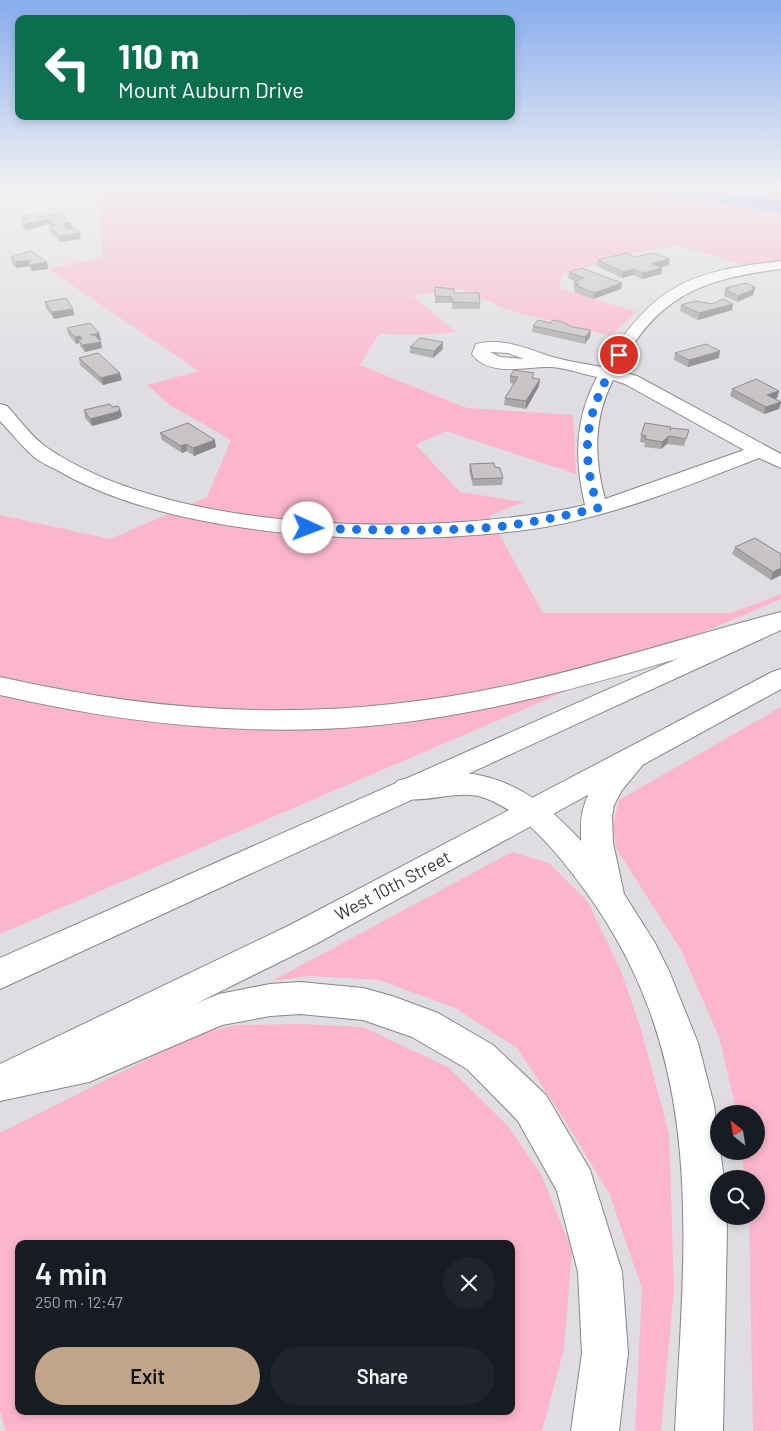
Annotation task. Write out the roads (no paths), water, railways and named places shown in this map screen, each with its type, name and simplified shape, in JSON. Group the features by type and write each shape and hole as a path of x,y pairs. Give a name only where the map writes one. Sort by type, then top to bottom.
{"main road":[{"path":"598,508 588,469 588,427 593,407 609,373 627,342 652,312 670,296 701,281 742,270 781,265"},
{"path":"742,270 766,280"},
{"path":"551,362 609,373 631,380 781,462"},
{"path":"0,410 12,426 30,444 76,473 110,488 156,504 219,517 308,528 414,530 496,526 546,520 637,497 760,451"},
{"path":"0,686 87,705 196,719 261,722 364,718 424,710 554,684 781,621"},
{"path":"0,974 781,621"},
{"name":"West 10th Street","path":"0,1083 302,935 781,678"},
{"path":"609,896 596,831 596,817 605,792 637,755"},
{"path":"407,789 443,784 478,785 509,794 534,810 556,832 609,896 635,939 666,1003 678,1037 695,1105 703,1165 705,1244 699,1431"},
{"path":"0,1083 89,1065 220,1010 245,1004 300,998 363,1004 392,1012 425,1025 480,1057 532,1108 576,1184 600,1272 604,1353 595,1431"}]}
